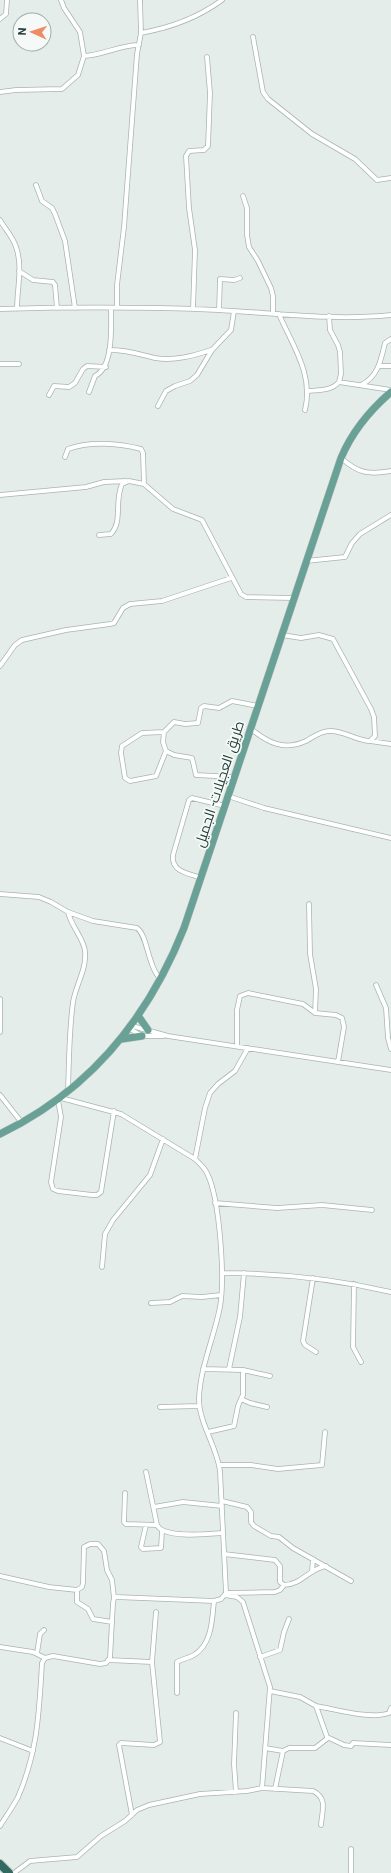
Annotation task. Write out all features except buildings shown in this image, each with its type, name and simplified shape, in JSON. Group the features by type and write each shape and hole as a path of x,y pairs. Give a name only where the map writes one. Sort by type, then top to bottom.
{"highway":[{"path":"0,1864 9,1873"}],"main road":[{"name":"طريق العجيلات- الجميل","path":"0,1134 22,1123 60,1099 97,1066 131,1028 161,980 178,945 201,878 340,458 353,434 369,412 391,391"},
{"path":"139,1016 148,1030"},
{"path":"122,1039 142,1036"}],"street":[{"path":"0,19 6,14 7,0"},
{"path":"0,92 16,90 62,89 80,72 84,56 80,32 64,8 61,0"},
{"path":"117,307 117,285 124,227 141,33 140,0"},
{"path":"141,33 170,26 199,13 222,0"},
{"path":"253,38 263,92 268,99 318,138 355,159 377,180 391,178"},
{"path":"84,56 108,53 129,45 139,45"},
{"path":"193,309 195,256 189,208 186,156 189,151 204,150 208,146 210,93 207,57"},
{"path":"36,185 42,201 54,210 65,241 75,308"},
{"path":"243,196 247,208 248,242 271,288 273,296 273,313"},
{"path":"0,220 16,246 19,271 17,309"},
{"path":"19,271 33,280 53,282 55,285 56,308"},
{"path":"219,310 220,280 234,280 240,278"},
{"path":"0,310 117,307 219,310 329,316 391,315"},
{"path":"89,392 95,376 101,373 106,367 109,350 111,308"},
{"path":"158,406 166,391 174,386 190,381 197,376 212,350 232,330 234,311"},
{"path":"279,314 300,355 308,391 305,410"},
{"path":"308,391 330,389 339,382 341,374 340,352 330,330 329,316"},
{"path":"361,385 369,380 379,366 385,343 391,339"},
{"path":"109,350 130,350 157,358 179,359 212,350"},
{"path":"0,364 19,364"},
{"path":"48,395 54,386 69,387 75,383 83,369 87,366 106,367"},
{"path":"379,366 391,366"},
{"path":"339,382 391,391"},
{"path":"65,457 68,449 88,444 108,444 140,449 143,453 144,484"},
{"path":"340,458 362,472 369,474 391,470"},
{"path":"0,495 86,487 111,481 126,481 144,484 174,509 202,520 231,578 241,594 246,597 294,598"},
{"path":"99,536 111,534 117,526 119,492 126,481"},
{"path":"306,561 345,557 352,543 360,534 391,515"},
{"path":"0,666 10,650 22,640 66,630 114,623 124,608 130,604 162,601 231,578"},
{"path":"281,635 301,638 319,635 329,636 336,642 374,717 376,732 370,741"},
{"path":"164,732 142,733 122,746 125,778 130,781 156,776 166,751 163,742 164,732 174,722 184,724 198,723 202,708 204,706 218,708 232,701 258,706"},
{"path":"250,728 263,739 277,745 296,744 327,731 370,741 391,744"},
{"path":"166,751 174,755 192,758 196,775 234,777"},
{"path":"228,796 264,808 391,838"},
{"path":"201,878 176,868 173,863 173,854 189,800 192,798 197,798 225,806"},
{"path":"0,894 39,897 68,912 93,921 137,928 142,934 151,966 161,980"},
{"path":"309,904 310,954 316,989 315,1014"},
{"path":"68,912 72,926 85,948 83,972 73,1004 68,1092"},
{"path":"376,985 386,1008 388,1038 391,1049"},
{"path":"237,1046 238,1004 242,994 248,993 299,1003 315,1014 336,1015 343,1020 338,1062"},
{"path":"0,999 0,1032"},
{"path":"131,1028 148,1030 168,1036"},
{"path":"131,1028 142,1036 168,1036 391,1070"},
{"path":"195,1159 205,1108 210,1093 218,1084 235,1071 248,1048"},
{"path":"0,1095 22,1123"},
{"path":"114,1111 100,1192 95,1196 58,1191 52,1187 51,1182 61,1117 60,1099 114,1111 195,1159 206,1172 215,1204 222,1273 218,1315 203,1370 199,1406 219,1465 224,1534 226,1594"},
{"path":"102,1267 105,1234 113,1220 150,1175 163,1139"},
{"path":"215,1204 277,1208 322,1206 372,1210"},
{"path":"222,1273 314,1278 354,1284 391,1292"},
{"path":"229,1369 240,1317 244,1273"},
{"path":"314,1278 303,1341 305,1345 316,1352"},
{"path":"354,1284 353,1347 361,1362"},
{"path":"152,1303 170,1302 182,1296 202,1297 221,1294"},
{"path":"203,1370 243,1370 270,1376"},
{"path":"208,1432 234,1426 238,1406 243,1396 243,1370"},
{"path":"241,1399 250,1404 267,1407"},
{"path":"160,1407 199,1406"},
{"path":"219,1465 245,1465 278,1469 322,1465 325,1432"},
{"path":"146,1472 157,1525 162,1531 185,1534 224,1534"},
{"path":"125,1493 124,1522 126,1524 157,1525"},
{"path":"154,1508 183,1502 222,1503 247,1507 251,1512 251,1522 254,1526 271,1536 279,1537 286,1544 351,1581"},
{"path":"146,1525 141,1547 143,1549 161,1548 162,1531"},
{"path":"0,1576 49,1587 77,1590 82,1587 83,1584 84,1547 90,1544 98,1544 103,1547 107,1570 112,1580 114,1598 108,1660"},
{"path":"224,1554 275,1560 280,1566 280,1582 284,1585"},
{"path":"312,1572 313,1559"},
{"path":"114,1598 214,1601 221,1599 226,1594 275,1592 280,1590 284,1585 293,1584 319,1568 327,1567"},
{"path":"77,1590 77,1602 88,1609 93,1619 112,1622"},
{"path":"226,1594 237,1597 243,1602 270,1690 262,1788"},
{"path":"177,1693 177,1662 193,1656 203,1646 210,1632 214,1601"},
{"path":"132,1815 119,1744 154,1745 160,1742 152,1662 156,1612"},
{"path":"260,1657 280,1650 289,1619"},
{"path":"36,1653 40,1634 44,1630"},
{"path":"0,1647 36,1653 45,1658 53,1656 100,1664 108,1660 152,1662"},
{"path":"0,1826 18,1798 33,1751 39,1723 42,1663 45,1658"},
{"path":"270,1690 300,1697 316,1706 374,1715 389,1714 391,1708"},
{"path":"316,1706 328,1738 344,1745 351,1746 353,1743 391,1745"},
{"path":"236,1713 234,1764 236,1792"},
{"path":"0,1738 33,1751"},
{"path":"265,1748 283,1751 289,1748 317,1748 328,1738"},
{"path":"275,1789 283,1751"},
{"path":"14,1873 30,1861 77,1857 101,1836 149,1805 171,1799 200,1794 236,1792 262,1788 310,1791 320,1796 323,1800 321,1825"},
{"path":"351,1849 351,1873"}]}
